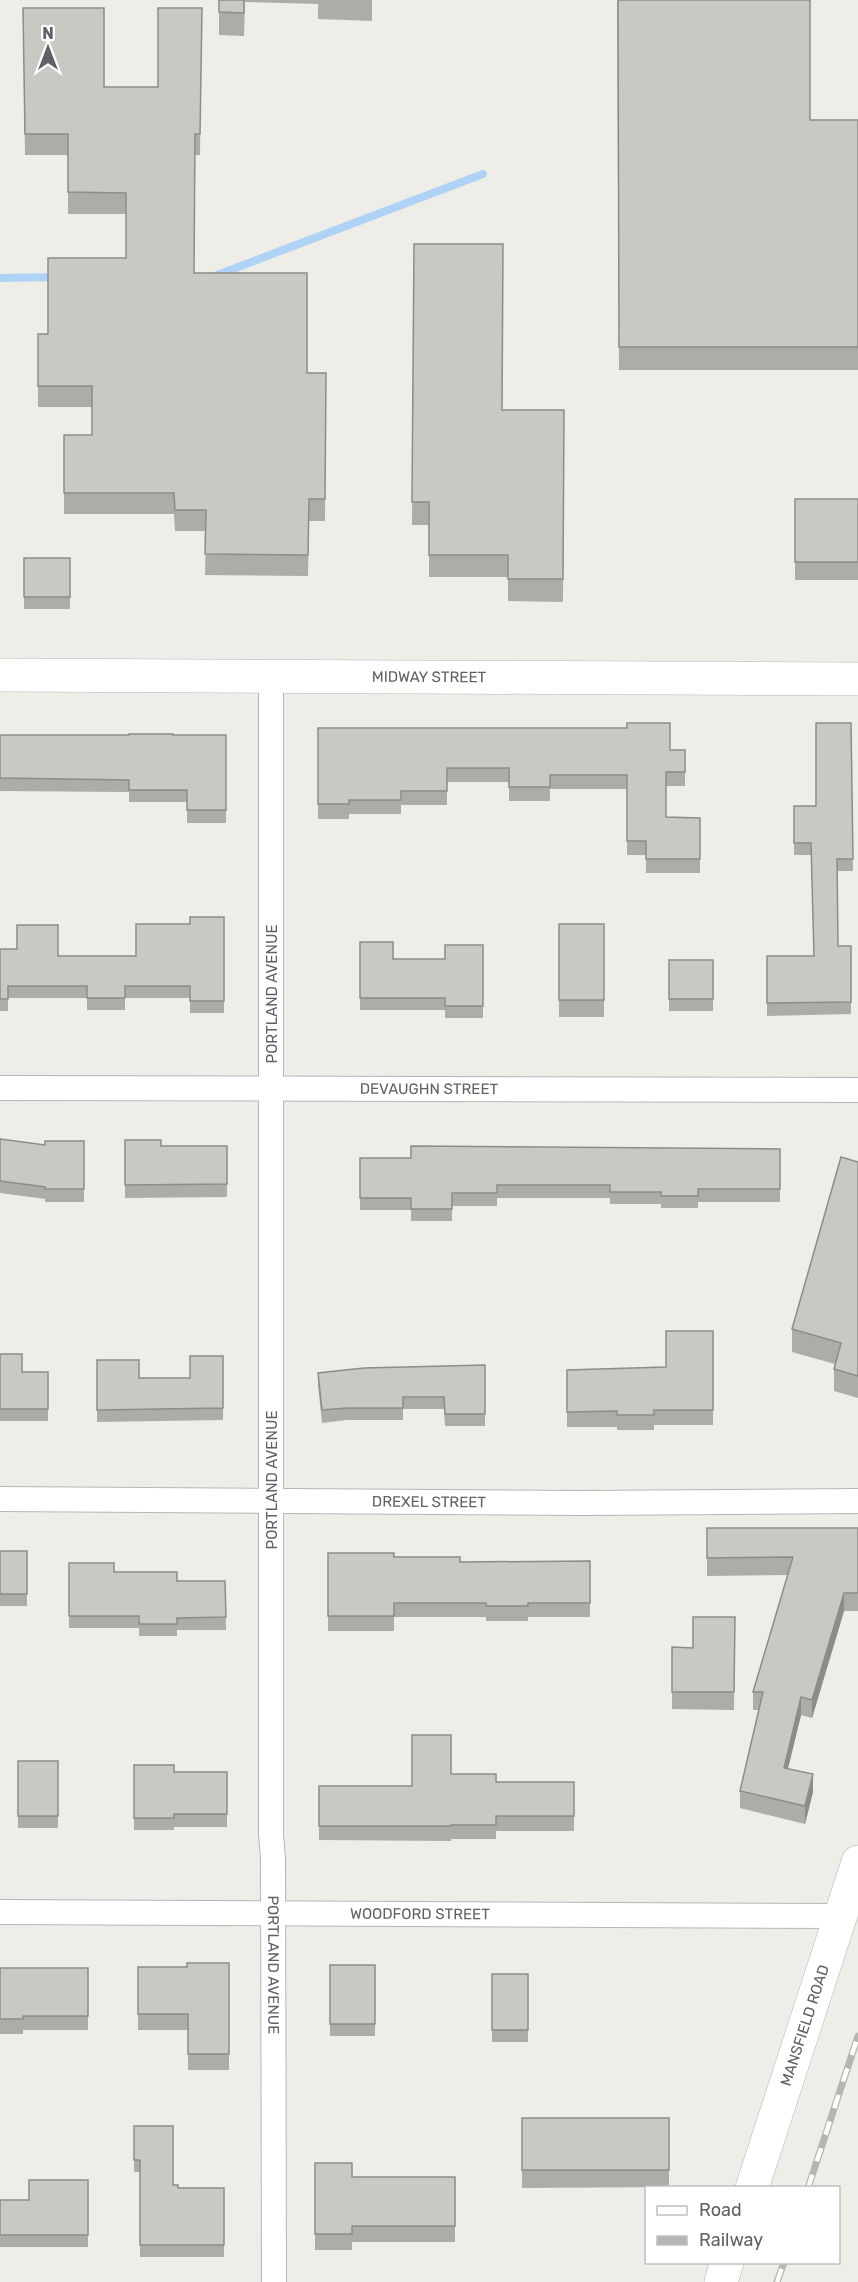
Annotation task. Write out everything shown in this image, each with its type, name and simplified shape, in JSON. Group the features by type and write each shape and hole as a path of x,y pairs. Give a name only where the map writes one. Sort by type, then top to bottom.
{"street":[{"name":"MIDWAY STREET","path":"0,675 858,679"},
{"name":"PORTLAND AVENUE","path":"271,677 273,1501 271,1834 274,2282"},
{"name":"DEVAUGHN STREET","path":"0,1088 858,1090"},
{"name":"DREXEL STREET","path":"0,1499 581,1503 858,1501"},
{"name":"MANSFIELD ROAD","path":"752,2186 858,1862"},
{"name":"WOODFORD STREET","path":"0,1912 840,1916"},
{"path":"721,2282 726,2264"}],"building":[{"path":"219,0 244,0 244,13 219,12"},
{"path":"618,0 810,0 810,120 858,120 858,347 619,347"},
{"path":"23,8 104,8 104,87 158,87 158,8 202,8 200,134 195,134 194,273 307,273 307,373 326,373 325,499 309,499 308,555 205,554 206,510 175,510 174,493 64,493 64,435 92,435 92,386 38,386 38,334 48,334 48,258 126,258 126,193 68,192 68,134 25,134"},
{"path":"414,244 503,244 502,410 564,410 563,579 508,579 508,555 429,555 429,502 412,502"},
{"path":"795,499 858,499 858,562 795,562"},
{"path":"24,558 70,558 70,597 24,597"},
{"path":"627,723 670,723 670,750 685,750 685,772 666,772 666,817 700,818 700,859 646,859 646,841 627,841 627,775 550,775 550,787 509,787 509,768 447,768 447,791 401,791 401,800 349,800 349,804 318,804 318,728 627,728"},
{"path":"816,723 851,723 853,859 837,859 838,946 851,946 851,1002 767,1003 767,956 814,956 811,843 794,843 794,806 816,806"},
{"path":"0,735 226,735 226,810 187,810 187,790 129,790 129,780 0,778"},
{"path":"190,917 224,917 224,1001 190,1001 190,986 125,986 125,998 87,998 87,986 8,986 8,999 0,999 0,949 17,949 17,925 58,925 58,956 136,956 136,924 190,924"},
{"path":"559,924 604,924 604,1000 559,1000"},
{"path":"360,942 393,942 393,959 445,959 445,945 483,945 483,1006 445,1006 445,998 360,998"},
{"path":"669,960 713,960 713,999 669,999"},
{"path":"0,1139 45,1145 45,1141 84,1141 84,1189 45,1189 45,1187 0,1181"},
{"path":"125,1140 161,1140 161,1146 227,1146 227,1184 125,1185"},
{"path":"411,1146 780,1149 780,1189 698,1189 698,1196 661,1196 661,1192 610,1192 610,1185 497,1185 497,1193 452,1193 452,1209 411,1209 411,1198 360,1198 360,1158 411,1158"},
{"path":"841,1157 858,1162 858,1376 834,1369 841,1343 792,1329"},
{"path":"666,1331 713,1331 713,1410 654,1410 654,1415 617,1415 617,1411 567,1412 567,1370 666,1367"},
{"path":"0,1354 22,1354 22,1372 48,1372 48,1409 0,1409"},
{"path":"190,1356 223,1356 223,1408 97,1410 97,1360 139,1360 139,1378 190,1378"},
{"path":"485,1365 485,1414 445,1414 444,1397 403,1397 403,1408 322,1410 318,1373 364,1368"},
{"path":"707,1528 858,1528 858,1593 844,1593 812,1700 801,1697 784,1768 813,1774 805,1806 740,1791 763,1692 753,1692 793,1557 707,1558"},
{"path":"0,1551 27,1551 27,1594 0,1594"},
{"path":"328,1553 394,1553 394,1557 460,1557 460,1562 590,1561 590,1603 486,1606 486,1603 394,1603 394,1616 328,1616"},
{"path":"69,1563 114,1563 114,1572 177,1572 177,1581 225,1581 226,1617 177,1618 177,1624 139,1624 139,1616 69,1616"},
{"path":"693,1617 735,1617 734,1692 672,1692 672,1647 693,1648"},
{"path":"412,1735 451,1735 451,1774 496,1774 496,1782 574,1782 574,1816 496,1816 496,1825 319,1826 319,1786 412,1786"},
{"path":"18,1761 58,1761 58,1816 18,1816"},
{"path":"134,1765 174,1765 174,1772 227,1772 227,1814 174,1814 174,1818 134,1818"},
{"path":"187,1963 229,1963 229,2054 188,2054 188,2014 138,2014 138,1967 187,1967"},
{"path":"330,1965 375,1965 375,2024 330,2024"},
{"path":"0,1968 88,1968 88,2016 23,2016 23,2019 0,2019"},
{"path":"492,1974 528,1974 528,2030 492,2030"},
{"path":"522,2118 669,2118 669,2170 522,2170"},
{"path":"134,2126 173,2126 173,2185 178,2185 178,2188 224,2188 224,2245 140,2245 140,2160 134,2160"},
{"path":"315,2163 352,2163 352,2177 455,2177 455,2226 352,2226 352,2234 315,2234"},
{"path":"29,2180 88,2180 88,2235 0,2235 0,2200 29,2200"}],"waterway":[{"path":"217,275 483,174"},
{"path":"0,278 57,277"}],"railway":[{"path":"809,2186 858,2036"},
{"path":"777,2282 783,2264"}]}
